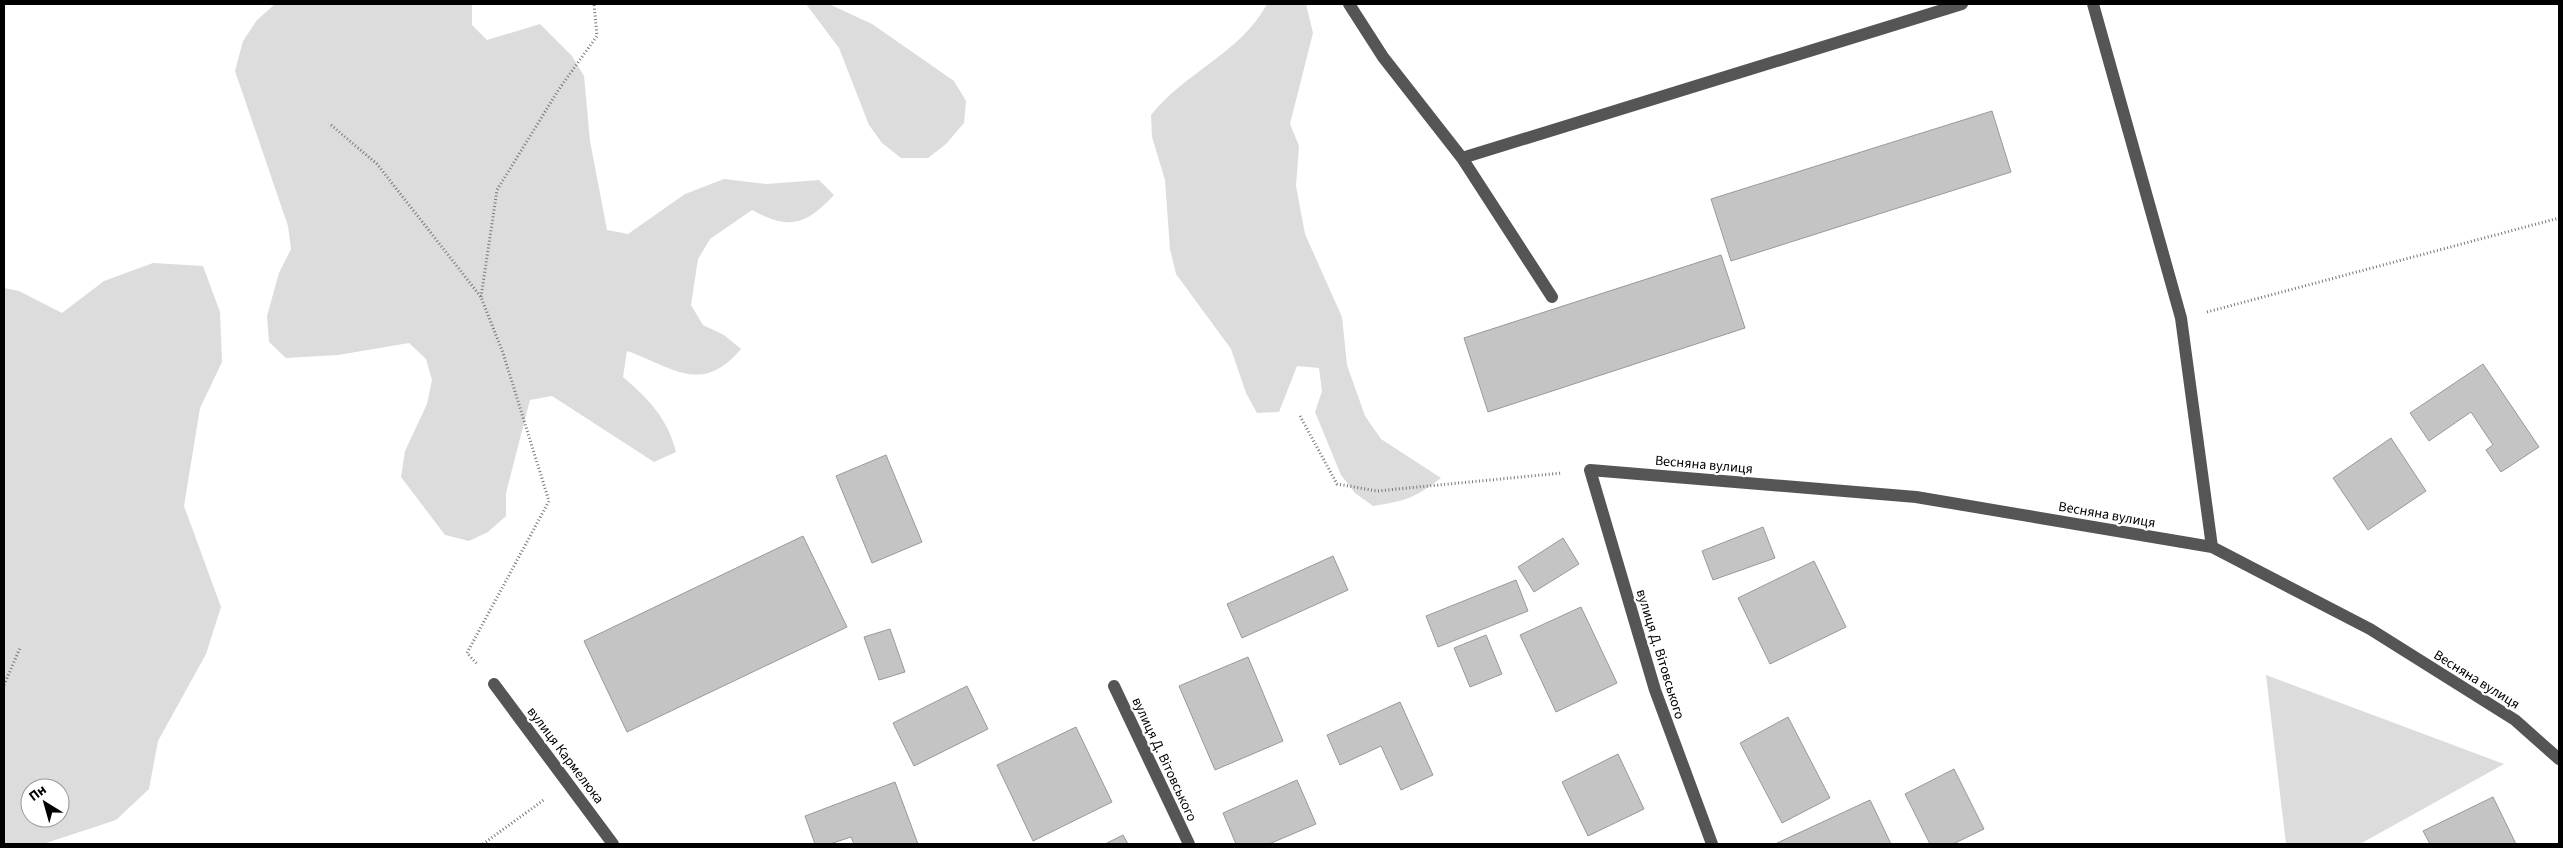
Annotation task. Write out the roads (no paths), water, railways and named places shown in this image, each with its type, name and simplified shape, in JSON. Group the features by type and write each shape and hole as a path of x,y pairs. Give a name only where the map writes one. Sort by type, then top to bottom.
{"street":[{"path":"1349,4 1383,57 1462,158 1552,297"},
{"path":"1462,158 1962,4"},
{"path":"2093,4 2181,318 2212,547"},
{"name":"Весняна вулиця","path":"1590,470 1916,497 2212,547 2370,629 2515,720 2559,759"},
{"name":"вулиця Д. Вітовського","path":"1590,470 1655,690 1712,844"},
{"name":"вулиця Кармелюка","path":"494,684 613,844"},
{"name":"вулиця Д. Вітовського","path":"1114,686 1190,844"}]}
